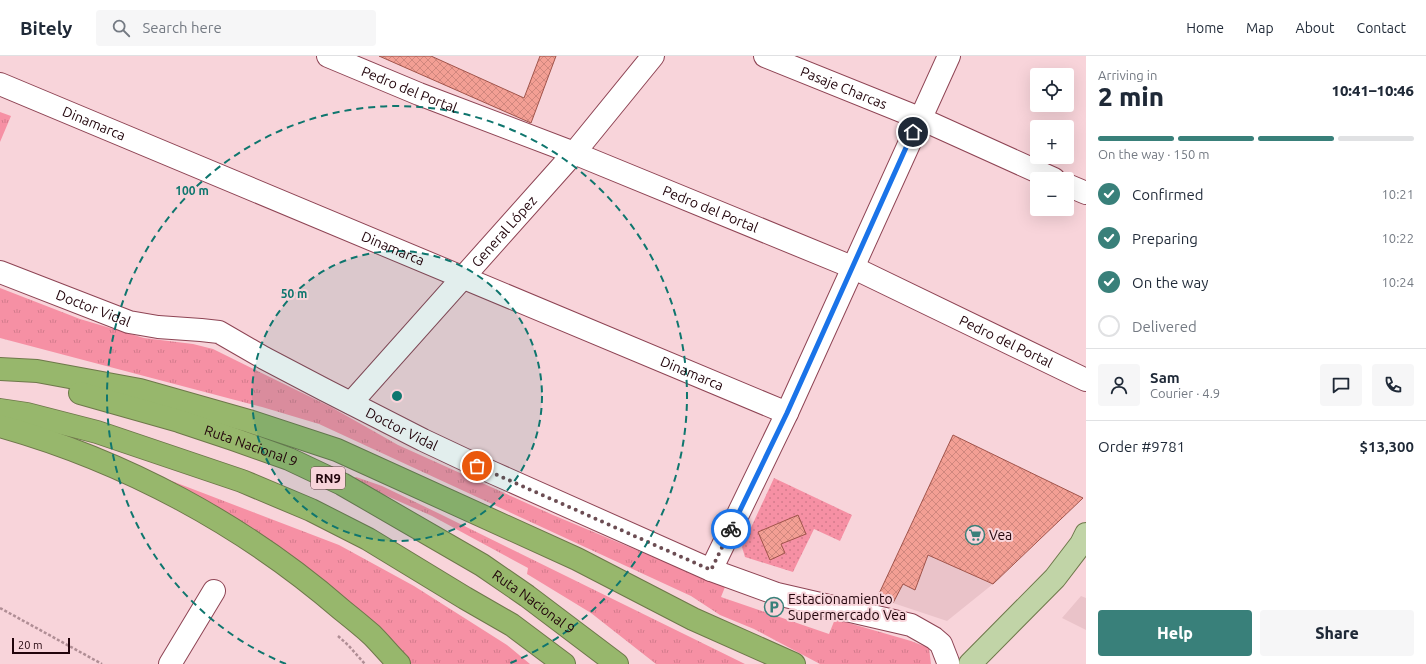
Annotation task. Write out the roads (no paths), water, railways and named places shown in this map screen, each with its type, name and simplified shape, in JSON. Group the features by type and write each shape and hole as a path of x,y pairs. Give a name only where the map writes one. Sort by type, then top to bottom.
{"highway":[{"path":"0,369 37,371 140,390 249,421 337,450 577,560 693,619 794,664"},
{"name":"Ruta Nacional 9","path":"0,376 93,396 179,421 289,459 342,484 482,565 527,596 617,664"},
{"name":"RN9","path":"0,410 26,414 112,437 242,480 311,510 368,539 512,625 564,664"},
{"path":"0,426 25,433 81,453 141,479 198,509 242,535 294,570 372,635 399,664"}],"main road":[{"path":"970,664 1055,578 1081,544 1086,534"},
{"path":"990,664 1065,586 1086,560"}],"street":[{"name":"Pedro del Portal","path":"328,56 419,94 574,153 852,267 1086,380"},
{"name":"General López","path":"351,403 574,153 653,56"},
{"name":"Pasaje Charcas","path":"765,56 919,118 1039,172"},
{"path":"711,570 787,413 948,56"},
{"name":"Dinamarca","path":"0,84 787,413"},
{"path":"1074,188 1086,194"},
{"name":"Doctor Vidal","path":"0,272 129,322 158,327 218,332 270,362 424,440 491,472 711,570 777,594 911,625 941,644 948,664"},
{"path":"170,664 214,591"}],"place":[{"name":"Vea","path":"975,535"},
{"name":"Estacionamiento Supermercado Vea","path":"774,607"}]}
